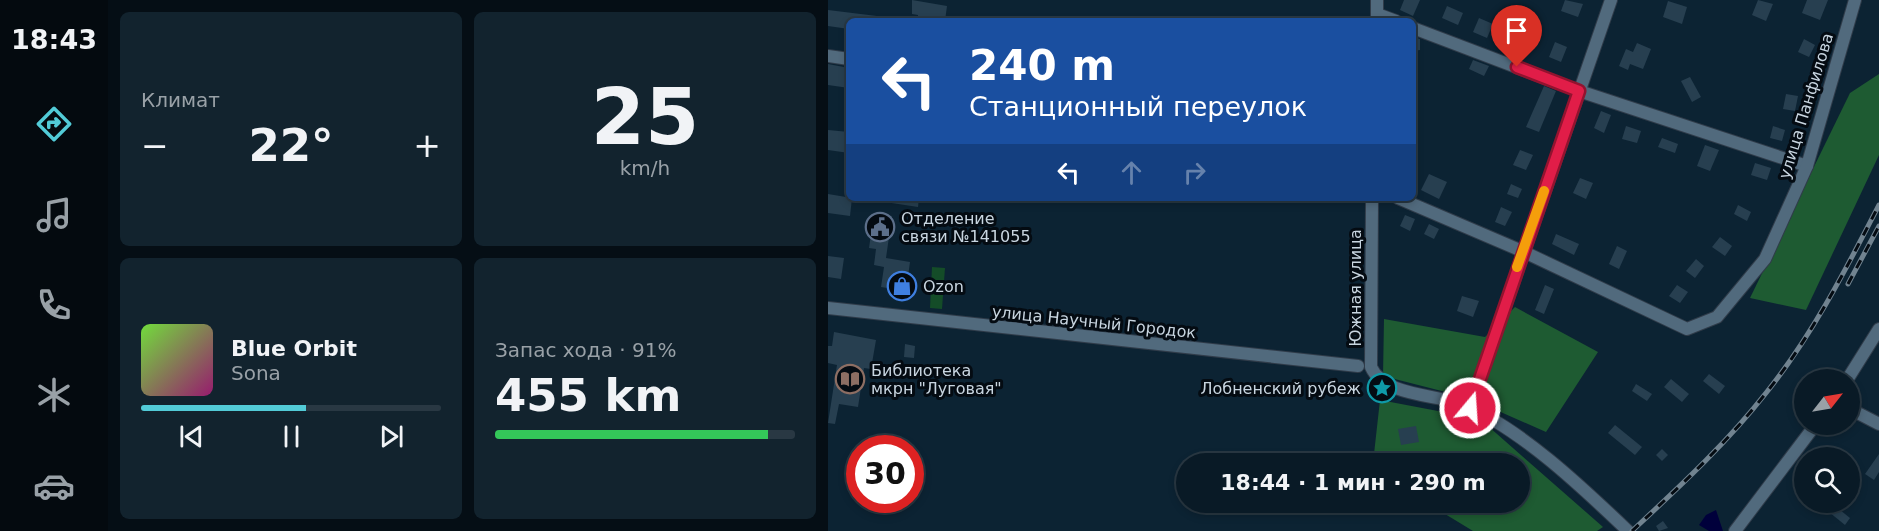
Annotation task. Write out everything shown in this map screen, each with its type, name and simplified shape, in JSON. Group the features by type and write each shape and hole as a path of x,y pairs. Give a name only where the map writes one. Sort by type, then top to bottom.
{"street":[{"path":"1377,0 1377,17"},
{"path":"1611,0 1522,251 1470,408 1506,425 1628,531"},
{"name":"улица Панфилова","path":"1405,201 1522,251 1688,329 1717,317 1765,259 1807,166 1855,0"},
{"path":"1416,29 1579,91 1807,166"},
{"path":"828,56 846,59"},
{"name":"Южная улица","path":"1372,201 1371,367 1376,376 1390,386 1470,408"},
{"name":"улица Научный Городок","path":"828,309 1358,366"},
{"path":"1854,369 1879,329"},
{"path":"1860,414 1879,424"},
{"path":"1735,531 1808,435"}],"green space":[{"path":"1879,74 1879,155 1806,310 1750,298 1850,93"},
{"path":"932,267 945,268 942,309 930,308"},
{"path":"1515,307 1598,352 1546,432 1469,398 1383,376 1384,319 1485,337"},
{"path":"1380,400 1480,419 1519,453 1374,453"},
{"path":"1530,463 1603,527 1597,531 1473,531 1443,513 1530,513"}],"shaded area":[{"path":"1716,510 1723,531 1709,531 1699,525 1706,515"}],"building":[{"path":"912,0 947,6 945,18 918,18 918,15 912,14"},
{"path":"1404,0 1420,0 1413,16 1400,10"},
{"path":"1565,0 1583,4 1578,17 1561,11"},
{"path":"1758,0 1773,4 1766,21 1752,15"},
{"path":"1807,0 1828,0 1820,20 1802,13"},
{"path":"1668,1 1687,7 1682,24 1663,17"},
{"path":"1447,6 1463,13 1458,25 1442,18"},
{"path":"828,10 877,16 877,18 846,18 846,29 828,26"},
{"path":"1479,18 1493,24 1487,38 1473,32"},
{"path":"1416,38 1420,39 1420,50 1416,51"},
{"path":"1804,39 1815,45 1809,57 1798,52"},
{"path":"1555,42 1567,47 1561,62 1549,57"},
{"path":"1509,43 1523,48 1519,58 1505,52"},
{"path":"1637,43 1651,49 1643,69 1630,64 1628,70 1619,66 1626,49 1633,52"},
{"path":"1473,60 1489,66 1484,76 1469,69"},
{"path":"828,64 846,67 846,88 828,85"},
{"path":"1690,77 1701,97 1692,102 1681,81"},
{"path":"1544,86 1556,91 1539,132 1526,127"},
{"path":"1786,94 1798,96 1795,111 1783,109"},
{"path":"1601,111 1611,115 1604,133 1594,128"},
{"path":"1626,126 1641,131 1637,143 1622,139"},
{"path":"1773,126 1785,130 1782,141 1770,138"},
{"path":"828,130 846,132 846,153 828,150"},
{"path":"1662,138 1678,144 1675,153 1658,147"},
{"path":"1705,145 1719,150 1710,171 1697,166"},
{"path":"1520,150 1533,155 1526,170 1513,165"},
{"path":"1755,163 1771,168 1767,180 1751,175"},
{"path":"1429,174 1447,182 1439,199 1421,190"},
{"path":"1580,178 1593,183 1586,199 1573,193"},
{"path":"1511,184 1522,189 1518,198 1507,194"},
{"path":"828,194 846,197 846,201 852,201 850,216 828,213"},
{"path":"885,201 919,201 918,207"},
{"path":"1738,205 1751,212 1747,221 1734,214"},
{"path":"1501,207 1512,212 1505,226 1495,222"},
{"path":"874,213 892,216 886,258 910,262 906,291 881,287 884,267 874,265 876,249 869,248"},
{"path":"1405,215 1415,219 1410,231 1400,226"},
{"path":"1429,224 1439,229 1434,239 1424,234"},
{"path":"1556,234 1579,244 1574,255 1552,244"},
{"path":"1720,237 1732,246 1725,256 1712,247"},
{"path":"1617,246 1627,251 1619,269 1609,264"},
{"path":"828,256 844,258 841,279 828,277"},
{"path":"1696,259 1704,266 1695,278 1686,271"},
{"path":"1545,285 1554,289 1544,314 1535,310"},
{"path":"1677,285 1688,292 1680,303 1669,296"},
{"path":"1462,296 1479,301 1473,317 1457,311"},
{"path":"834,332 876,340 871,369 864,368 858,407 839,404 835,424 828,423 837,365 828,363 828,346 832,346"},
{"path":"905,344 915,346 914,358 904,357"},
{"path":"1709,374 1725,386 1719,394 1703,381"},
{"path":"1671,379 1689,394 1682,402 1664,387"},
{"path":"1636,384 1652,394 1647,401 1632,391"},
{"path":"1615,425 1642,447 1635,455 1608,433"},
{"path":"1416,426 1419,442 1401,445 1398,429"},
{"path":"1662,449 1668,455 1662,461 1656,455"},
{"path":"1879,454 1879,472 1874,480 1865,474"},
{"path":"1830,513 1844,513 1850,518 1845,525"},
{"path":"1663,521 1668,528 1659,531 1656,526"}],"railway":[{"path":"1632,531 1718,447 1751,412 1783,371 1827,302 1879,205"},
{"path":"1848,284 1879,226"}],"slow traffic":[{"path":"1517,267 1544,191"}],"place":[{"name":"Отделение связи №141055","path":"880,227"},
{"name":"Ozon","path":"902,286"},
{"name":"Библиотека мкрн \"Луговая\"","path":"850,379"},
{"name":"Лобненский рубеж","path":"1382,388"}],"route":[{"path":"1470,408 1522,251 1579,91 1517,67"}]}
